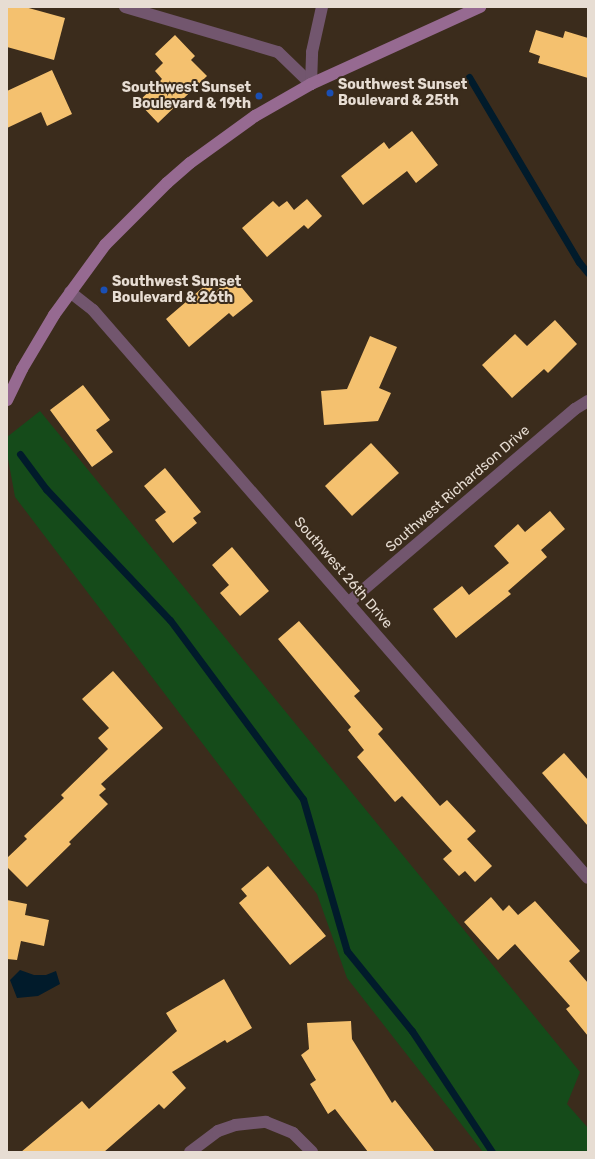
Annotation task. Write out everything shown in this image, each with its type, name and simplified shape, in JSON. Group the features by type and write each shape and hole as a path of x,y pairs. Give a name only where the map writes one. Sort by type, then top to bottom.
{"street":[{"path":"125,7 278,52 311,84"},
{"path":"311,84 312,52 322,7"},
{"path":"7,400 26,363 54,315 105,245 190,163 255,116 311,84 480,7"},
{"name":"Southwest 26th Drive","path":"70,292 93,310 588,878"},
{"name":"Southwest Richardson Drive","path":"349,602 575,409 588,401"},
{"path":"190,1152 218,1131 235,1125 266,1122 293,1133 312,1152"}],"green space":[{"path":"40,411 580,1072 567,1104 588,1128 588,1152 483,1152 347,978 317,894 15,497 7,453 7,437"}],"water":[{"path":"20,970 34,975 46,975 56,971 60,984 38,996 17,998 10,980"}],"building":[{"path":"7,7 25,7 65,18 54,60 7,47"},
{"path":"536,30 563,38 565,31 588,38 588,78 538,63 540,56 529,52"},
{"path":"175,35 195,56 191,60 207,76 158,123 138,102 162,79 155,71 163,63 155,54"},
{"path":"52,70 72,114 47,126 41,112 7,128 7,91"},
{"path":"412,131 438,165 416,183 407,171 363,205 341,176 384,142 389,149"},
{"path":"307,199 322,216 308,229 304,225 267,257 242,228 273,201 279,207 287,201 294,210"},
{"path":"233,277 253,301 233,317 229,313 189,347 166,319 208,283 215,292"},
{"path":"555,320 577,344 548,373 544,369 512,398 482,365 515,334 527,346"},
{"path":"370,336 397,347 379,388 391,393 378,421 324,425 321,391 347,389"},
{"path":"83,385 110,420 96,430 113,452 92,467 50,410"},
{"path":"371,443 399,473 352,516 325,486"},
{"path":"165,468 201,512 193,518 197,523 173,543 155,520 166,512 144,486"},
{"path":"550,511 565,529 541,550 547,557 508,591 511,594 456,638 433,609 462,586 469,595 509,563 494,546 518,524 525,532"},
{"path":"232,547 269,591 240,616 220,593 229,585 212,565"},
{"path":"299,621 360,691 354,696 383,729 378,734 440,806 447,800 476,831 467,839 492,866 475,882 465,871 459,876 443,859 452,851 402,796 395,802 357,757 364,750 348,730 351,727 278,639"},
{"path":"113,671 163,728 101,784 106,789 99,795 108,804 69,842 71,844 27,887 7,867 7,858 27,839 24,836 64,798 61,795 108,749 98,738 109,728 82,699"},
{"path":"564,753 588,780 588,826 542,773"},
{"path":"268,866 326,936 290,965 239,903 247,896 241,889"},
{"path":"491,897 503,911 509,905 518,915 535,901 580,951 569,961 588,983 588,1036 566,1009 570,1006 515,944 498,960 464,922"},
{"path":"7,900 27,904 25,915 49,920 44,946 21,941 17,960 7,959"},
{"path":"224,979 252,1028 227,1043 225,1040 172,1072 186,1088 164,1109 159,1104 104,1152 21,1152 82,1101 89,1109 177,1031 166,1013"},
{"path":"351,1021 352,1039 392,1103 395,1100 435,1152 368,1152 335,1109 328,1114 310,1084 316,1080 301,1055 309,1049 307,1023"}],"waterway":[{"path":"469,77 579,262 588,273"},
{"path":"20,454 46,489 170,620 303,799 347,951 412,1031 492,1152"}],"place":[{"name":"Southwest Sunset Boulevard & 25th","path":"330,93"},
{"name":"Southwest Sunset Boulevard & 19th","path":"259,96"},
{"name":"Southwest Sunset Boulevard & 26th","path":"104,290"}]}
